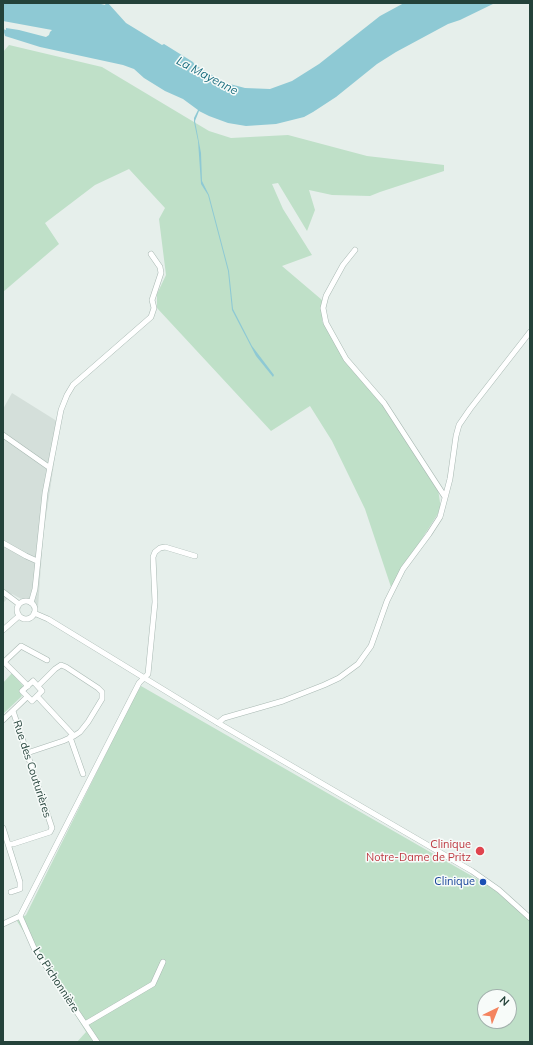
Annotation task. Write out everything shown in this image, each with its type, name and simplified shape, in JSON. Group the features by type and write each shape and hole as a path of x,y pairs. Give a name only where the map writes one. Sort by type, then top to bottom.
{"street":[{"path":"354,250 342,265 326,296 323,308 326,323 346,359 384,403 445,497"},
{"path":"31,603 35,589 41,522 61,410 73,386 151,317 154,308 152,300 161,273 160,267 152,254"},
{"path":"218,723 224,718 283,702 324,685 339,678 358,664 371,646 387,601 403,569 440,517 450,479 456,436 459,426 470,409 530,332"},
{"path":"3,435 50,468"},
{"path":"3,543 37,561"},
{"path":"3,924 20,916 139,683 148,674 155,602 153,557 155,552 160,548 165,547 195,556"},
{"path":"3,592 19,604"},
{"path":"24,601 31,603 34,608 33,616 28,619 24,619 19,616 17,609 19,604 24,601"},
{"path":"34,613 48,619 218,723 472,871 499,890 530,918"},
{"path":"3,630 19,616"},
{"path":"28,686 3,661 21,646 46,660"},
{"path":"26,753 80,732 102,699 102,692 98,688 66,667 61,666 55,669 38,686"},
{"path":"33,681 38,686 42,691 32,701 22,691 33,681"},
{"path":"37,696 72,736 83,774"},
{"name":"Rue des Couturières","path":"3,720 27,697"},
{"name":"Rue des Couturières","path":"8,844 13,844 50,832 52,828 13,711"},
{"path":"3,828 20,882 20,889 11,892"},
{"name":"La Pichonnière","path":"20,916 34,948 97,1042"},
{"path":"85,1024 153,984 163,962"}],"shaded area":[{"path":"12,393 60,423 43,537 38,608 12,594 3,603 3,409"}],"green space":[{"path":"9,45 102,67 209,131 231,138 288,135 367,156 444,165 444,171 370,196 332,195 309,190 315,210 307,231 278,183 272,184 283,209 312,255 282,266 322,300 322,321 344,358 389,413 438,489 441,509 391,587 365,509 332,441 310,406 271,431 157,308 157,294 166,275 159,219 165,208 129,169 95,185 45,223 59,244 3,292 3,52"},
{"path":"12,673 23,686 19,691 22,696 3,714 3,683"},
{"path":"141,686 491,887 530,920 530,1042 77,1042 86,1032 17,921 26,915 134,697"}],"water":[{"name":"La Mayenne","path":"3,3 97,3 105,5 108,3 126,23 162,45 164,44 193,62 195,65 226,83 245,88 270,89 292,81 319,64 380,16 404,3 495,3 460,20 448,24 396,52 377,64 336,97 304,117 276,124 246,126 228,123 199,111 195,121 201,153 202,181 209,195 229,271 233,309 252,346 274,375 273,377 256,356 232,310 228,271 208,195 201,184 198,141 194,122 194,118 198,110 183,99 165,91 144,78 134,69 123,65 40,47 5,36 3,29 6,30 6,28 46,37 52,30 3,21"}],"place":[{"name":"Clinique Notre-Dame de Pritz","path":"480,851"},
{"name":"Clinique","path":"483,882"}]}
